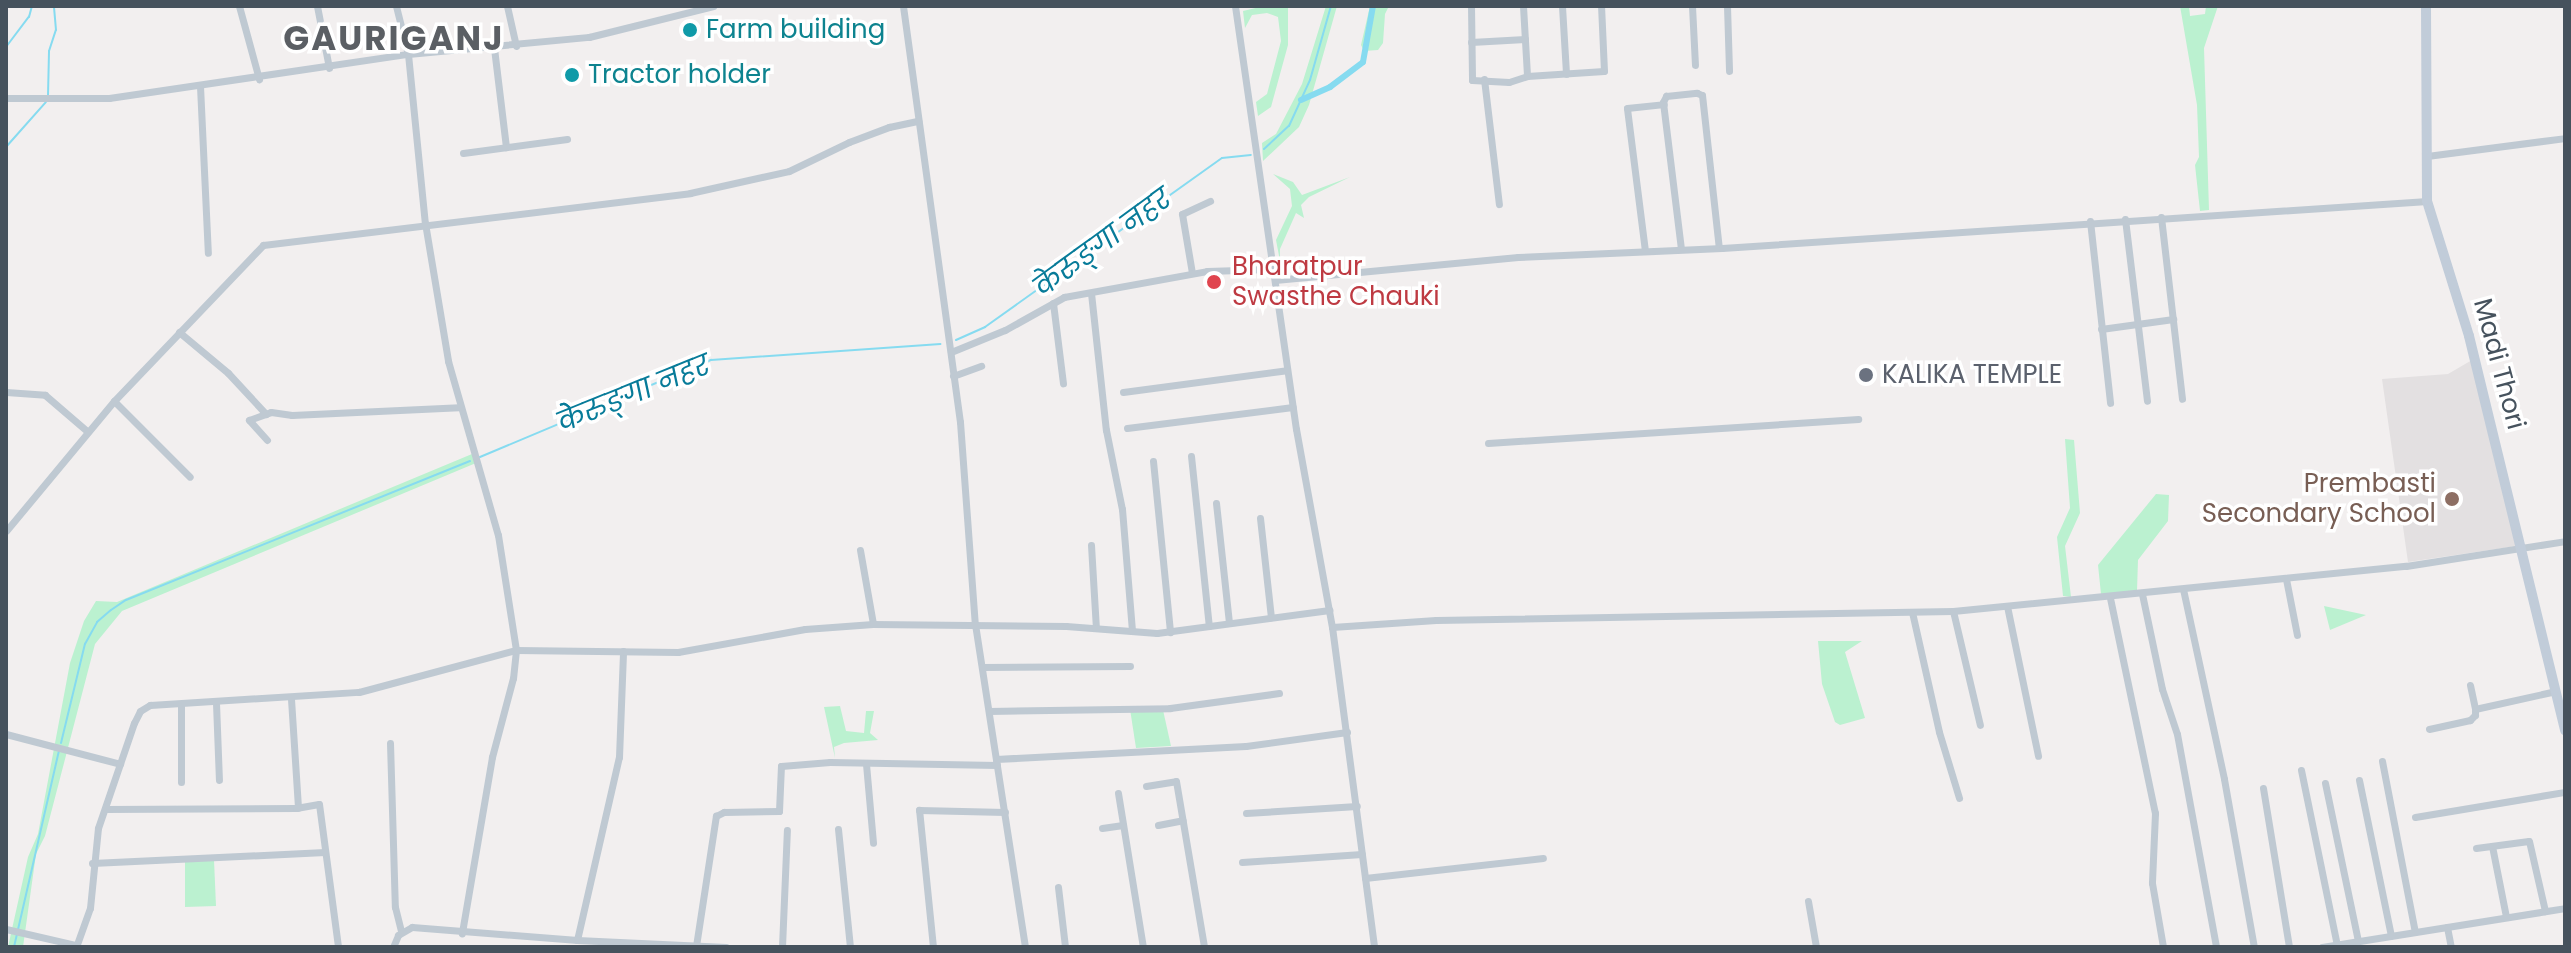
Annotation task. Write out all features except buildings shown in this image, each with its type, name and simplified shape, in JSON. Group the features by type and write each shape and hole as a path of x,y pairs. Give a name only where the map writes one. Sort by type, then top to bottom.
{"main road":[{"name":"Madi Thori","path":"2426,6 2427,201 2464,315 2565,730"}],"street":[{"path":"239,6 259,79"},
{"path":"317,6 329,68"},
{"path":"397,6 408,54 425,223 459,407 498,535 516,650 513,678 492,757 462,933"},
{"path":"507,6 516,46"},
{"path":"6,98 90,99 259,79 408,54 516,46 608,33 713,6"},
{"path":"903,6 951,352 975,624 1025,947"},
{"path":"1235,6 1287,370 1332,627 1374,947"},
{"path":"1471,6 1472,80 1509,82 1527,76 1604,71 1601,6"},
{"path":"1523,6 1527,76"},
{"path":"1562,6 1566,74"},
{"path":"1692,6 1695,65"},
{"path":"1727,6 1729,71"},
{"path":"1471,42 1525,39"},
{"path":"494,48 506,147"},
{"path":"1484,79 1499,204"},
{"path":"200,86 208,253"},
{"path":"1681,249 1664,104 1666,96 1702,95 1719,248"},
{"path":"1645,251 1627,108 1664,104"},
{"path":"6,531 87,431 263,245 425,223 588,206 753,180 789,171 889,127 918,121"},
{"path":"2427,156 2565,138"},
{"path":"463,153 567,139"},
{"path":"1192,273 1182,214 1210,201"},
{"path":"1275,280 1518,257 1719,248 2427,201"},
{"path":"2161,217 2182,399"},
{"path":"2125,219 2147,401"},
{"path":"2090,221 2110,403"},
{"path":"951,352 1005,330 1064,297 1192,273 1273,269"},
{"path":"1091,293 1106,430 1122,509 1132,631"},
{"path":"1053,303 1063,383"},
{"path":"2101,329 2173,319"},
{"path":"179,332 228,373 266,414"},
{"path":"953,376 981,366"},
{"path":"1123,392 1287,370"},
{"path":"6,392 45,395 87,431"},
{"path":"114,401 190,477"},
{"path":"267,440 249,420 266,414 459,407"},
{"path":"1127,428 1293,407"},
{"path":"1488,443 1858,419"},
{"path":"1191,456 1209,626"},
{"path":"1153,461 1170,632"},
{"path":"1216,503 1229,622"},
{"path":"1260,518 1271,617"},
{"path":"1332,627 1436,620 1953,611 2286,579 2565,541"},
{"path":"1091,545 1096,628"},
{"path":"860,550 873,624"},
{"path":"2286,579 2297,635"},
{"path":"2183,589 2224,779 2254,947"},
{"path":"2142,594 2168,714 2177,734 2216,947"},
{"path":"2110,598 2155,813 2152,883 2163,947"},
{"path":"2007,606 2038,756"},
{"path":"6,929 76,946 90,908 92,863 105,809 140,711 156,704 291,699 359,692 516,650 678,652 805,629 873,624 975,624 1170,632 1329,610"},
{"path":"1953,611 1980,725"},
{"path":"1912,612 1939,732 1959,798"},
{"path":"572,942 619,757 623,651"},
{"path":"982,667 1130,666"},
{"path":"2429,729 2470,720 2475,715 2470,685"},
{"path":"2475,709 2556,691"},
{"path":"989,711 1170,708 1279,693"},
{"path":"291,699 298,808"},
{"path":"216,703 219,780"},
{"path":"181,704 181,782"},
{"path":"696,946 716,816 724,812 779,811 779,770 786,764 996,762 1246,746 1347,732"},
{"path":"6,734 120,764"},
{"path":"390,743 395,907 401,931 393,947"},
{"path":"2382,761 2415,932"},
{"path":"866,764 873,843"},
{"path":"2301,770 2335,946"},
{"path":"2359,780 2391,936"},
{"path":"1146,786 1176,781 1204,947"},
{"path":"2325,783 2358,941"},
{"path":"2263,788 2289,947"},
{"path":"2415,817 2565,792"},
{"path":"1118,793 1143,947"},
{"path":"105,809 298,808 319,804 338,947"},
{"path":"1246,813 1357,806"},
{"path":"933,947 919,810 1005,812"},
{"path":"1158,825 1183,820"},
{"path":"1102,828 1123,825"},
{"path":"838,829 850,947"},
{"path":"782,947 787,830"},
{"path":"2476,848 2529,841 2545,911"},
{"path":"2492,846 2506,917"},
{"path":"92,863 325,852"},
{"path":"1242,862 1362,854"},
{"path":"1365,878 1543,858"},
{"path":"1058,887 1065,947"},
{"path":"1808,901 1816,947"},
{"path":"2322,947 2358,941 2368,943 2391,936 2565,908"},
{"path":"401,931 412,927 572,942 726,947"},
{"path":"2447,927 2451,947"}],"shaded area":[{"name":"Prembasti Secondary School","path":"2472,360 2517,546 2408,562 2382,379 2448,374"}],"green space":[{"path":"1264,6 1288,6 1288,45 1271,107 1258,116 1256,102 1267,94 1281,41 1278,17 1267,13 1252,15 1245,28 1243,11"},
{"path":"1326,6 1337,6 1309,105 1299,127 1263,161 1262,143 1276,134 1302,84"},
{"path":"1370,6 1389,6 1385,14 1383,43 1378,50 1364,51 1361,45"},
{"path":"2180,6 2189,6 2190,16 2205,14 2206,6 2218,6 2204,48 2209,210 2200,211 2195,165 2199,157 2197,105"},
{"path":"1273,174 1293,182 1302,195 1350,177 1309,197 1301,205 1304,218 1296,213 1280,249 1280,261 1276,240 1292,206 1290,189"},
{"path":"2065,439 2074,440 2080,513 2065,546 2071,597 2063,596 2057,537 2070,508"},
{"path":"472,454 476,463 122,611 95,644 45,836 36,854 23,947 8,947 28,857 38,834 70,663 84,621 96,601 117,602"},
{"path":"2156,494 2169,495 2168,521 2138,560 2137,591 2101,594 2098,565"},
{"path":"2324,606 2366,615 2330,630"},
{"path":"1818,641 1862,641 1845,652 1865,718 1840,725 1835,722 1822,684"},
{"path":"840,706 846,731 864,733 866,711 874,711 870,733 878,740 834,747 835,758 824,707"},
{"path":"1130,709 1163,710 1171,746 1136,748"},
{"path":"214,860 216,906 185,907 185,861"}],"waterway":[{"path":"6,47 29,17 32,6"},
{"path":"48,96 49,51 56,30 54,6"},
{"path":"1264,149 1289,126 1310,80 1331,6"},
{"path":"1301,100 1330,87 1363,62 1373,6"},
{"path":"6,147 46,102"},
{"name":"केरुङ्गा नहर","path":"956,340 985,327 1222,158 1251,155"},
{"name":"केेरुङ्गा नहर","path":"480,457 711,360 940,344"},
{"name":"केेरुङ्गा नहर","path":"61,743 85,644 97,622 111,610 126,600 470,461"},
{"name":"केेरुङ्गा नहर","path":"14,947 59,751"}],"place":[{"name":"Farm building","path":"690,30"},
{"name":"Tractor holder","path":"572,75"},
{"name":"Bharatpur Swasthe Chauki","path":"1214,282"},
{"name":"KALIKA TEMPLE","path":"1866,375"},
{"name":"Prembasti Secondary School","path":"2452,499"}],"district":[{"name":"GAURIGANJ","path":"394,39"}]}
